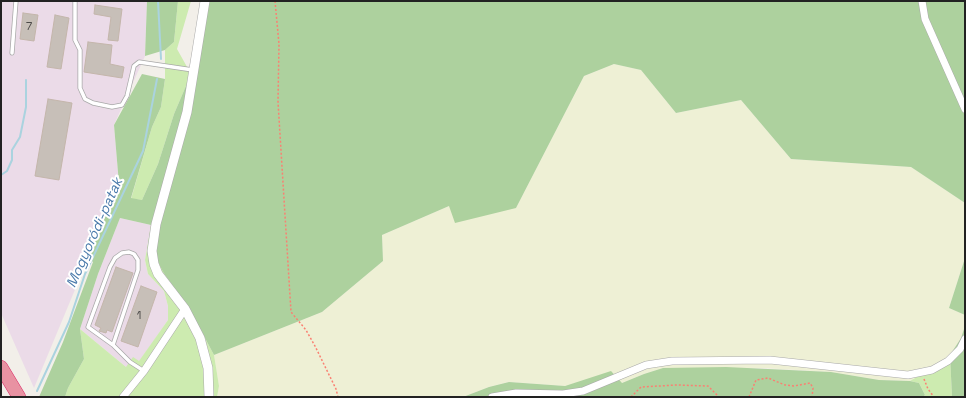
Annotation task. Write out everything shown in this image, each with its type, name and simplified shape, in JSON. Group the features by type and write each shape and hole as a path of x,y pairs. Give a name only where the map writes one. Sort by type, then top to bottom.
{"highway":[{"path":"1,367 19,397"},
{"path":"1,371 11,397"}],"street":[{"path":"205,1 187,112 156,224 152,251 154,264 158,274 185,309 195,326 204,349 209,378 209,397"},
{"path":"922,1 925,19 965,109"},
{"path":"123,397 144,371 185,309"},
{"path":"492,397 516,393 563,394 583,391 646,365 672,361 770,360 901,374 921,373 932,370 948,361 960,349 965,339"}],"lane":[{"path":"12,53 16,1"},
{"path":"75,1 75,40 80,50 80,88 85,99 93,104 112,107 122,105 127,96 134,66 140,62 193,70"},
{"path":"113,345 138,270 138,260 134,254 129,252 122,253 115,258 110,267 88,327 113,345 130,362 144,371"}],"path":[{"path":"275,1 279,44 278,102 291,312 306,330 316,346 336,389 338,397"},
{"path":"921,373 934,397"},
{"path":"749,397 756,380 768,378 785,385 794,386 810,383 813,388 812,397"},
{"path":"631,397 641,387 678,385 708,386 718,397"}],"shaded area":[{"path":"1,1 147,1 145,56 114,125 119,184 34,388 1,313"},
{"path":"120,218 151,225 145,260 148,274 164,291 168,306 168,320 139,362 126,367 80,329 98,274"}],"green space":[{"path":"147,1 178,1 174,42 165,50 145,56"},
{"path":"178,1 191,1 177,49 191,74 174,114 158,164 142,200 131,199 152,127 161,107 165,79 165,50 174,42"},
{"path":"209,1 965,1 965,203 911,167 791,159 741,100 676,113 641,70 614,64 584,76 516,208 455,223 449,206 382,235 383,261 322,312 214,355 190,310 165,275 158,262 151,225 120,218 98,274 80,329 84,359 68,388 65,397 39,397 63,342 93,262 88,258 119,184 114,125 142,74 165,79 161,107 152,127 131,198 142,200 158,164 174,114 191,74"},
{"path":"614,64 641,70 676,113 741,100 791,159 911,167 965,203 965,258 949,308 965,315 965,326 961,338 950,355 910,381 879,380 831,372 763,368 663,368 622,383 584,381 565,386 509,382 489,387 463,397 217,397 219,386 214,355 322,312 383,261 382,235 449,206 516,208 584,76"},
{"path":"151,225 165,275 190,310 214,355 219,386 217,397 65,397 68,388 84,359 80,329 126,367 133,357 139,361 168,320 168,306 164,291 148,274 145,260"},
{"path":"965,258 965,315 949,308"},
{"path":"965,326 965,397 952,397 950,355 961,338"},
{"path":"950,355 952,397 923,397 925,395 919,383 910,381"},
{"path":"726,367 831,372 879,380 910,381 919,383 925,395 923,397 463,397 489,387 509,382 565,386 611,371 622,383 663,368"}],"building":[{"path":"95,5 122,9 118,41 108,40 111,17 94,14"},
{"path":"23,13 38,15 34,41 20,39"},
{"path":"55,15 69,18 61,69 47,67"},
{"path":"88,42 112,45 110,64 124,67 122,78 84,72"},
{"path":"48,99 72,103 59,180 35,176"},
{"path":"116,267 133,273 112,332 107,330 106,333 99,331 101,328 95,325"},
{"path":"141,286 157,292 138,347 121,341"}],"waterway":[{"name":"Mogyoródi-patak","path":"158,1 161,59"},
{"name":"Mogyoródi-patak","path":"37,391 69,322 85,274 143,151 157,79"},
{"path":"1,175 7,171 12,160 12,150 20,137 26,107 26,80"}]}
